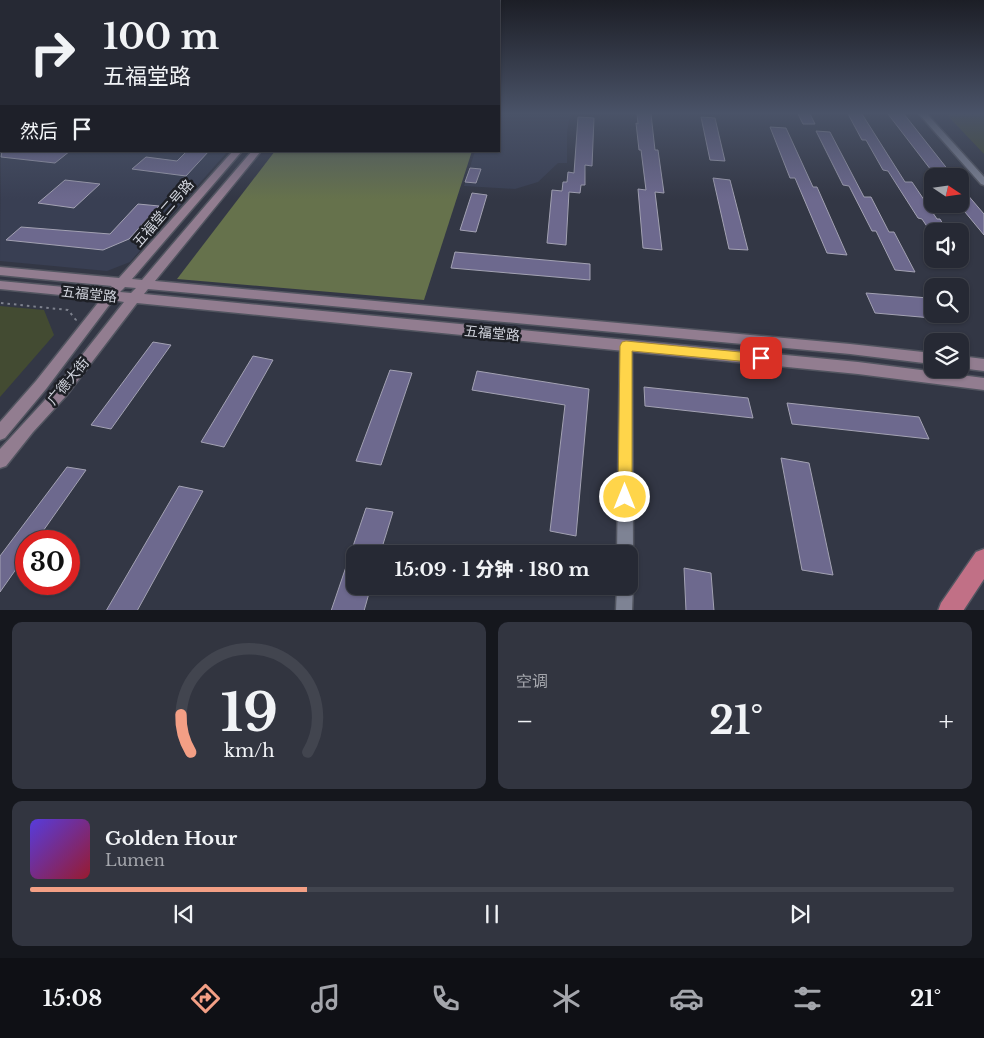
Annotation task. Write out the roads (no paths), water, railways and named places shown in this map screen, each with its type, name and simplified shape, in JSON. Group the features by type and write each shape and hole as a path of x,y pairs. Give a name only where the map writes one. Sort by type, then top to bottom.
{"highway":[{"path":"949,610 984,560"}],"main road":[{"name":"五福堂二号路","path":"110,296 237,152"},
{"path":"134,298 256,152"},
{"name":"五福堂路","path":"0,271 831,347 924,358"},
{"name":"五福堂路","path":"0,285 858,368 984,384"},
{"name":"广德大街","path":"0,433 41,385 110,296"},
{"name":"广德大街","path":"0,461 28,427 61,392 134,298"},
{"path":"969,363 984,365"}],"street":[{"path":"949,142 984,182"},
{"path":"625,545 626,346"},
{"path":"624,595 624,610"}]}
